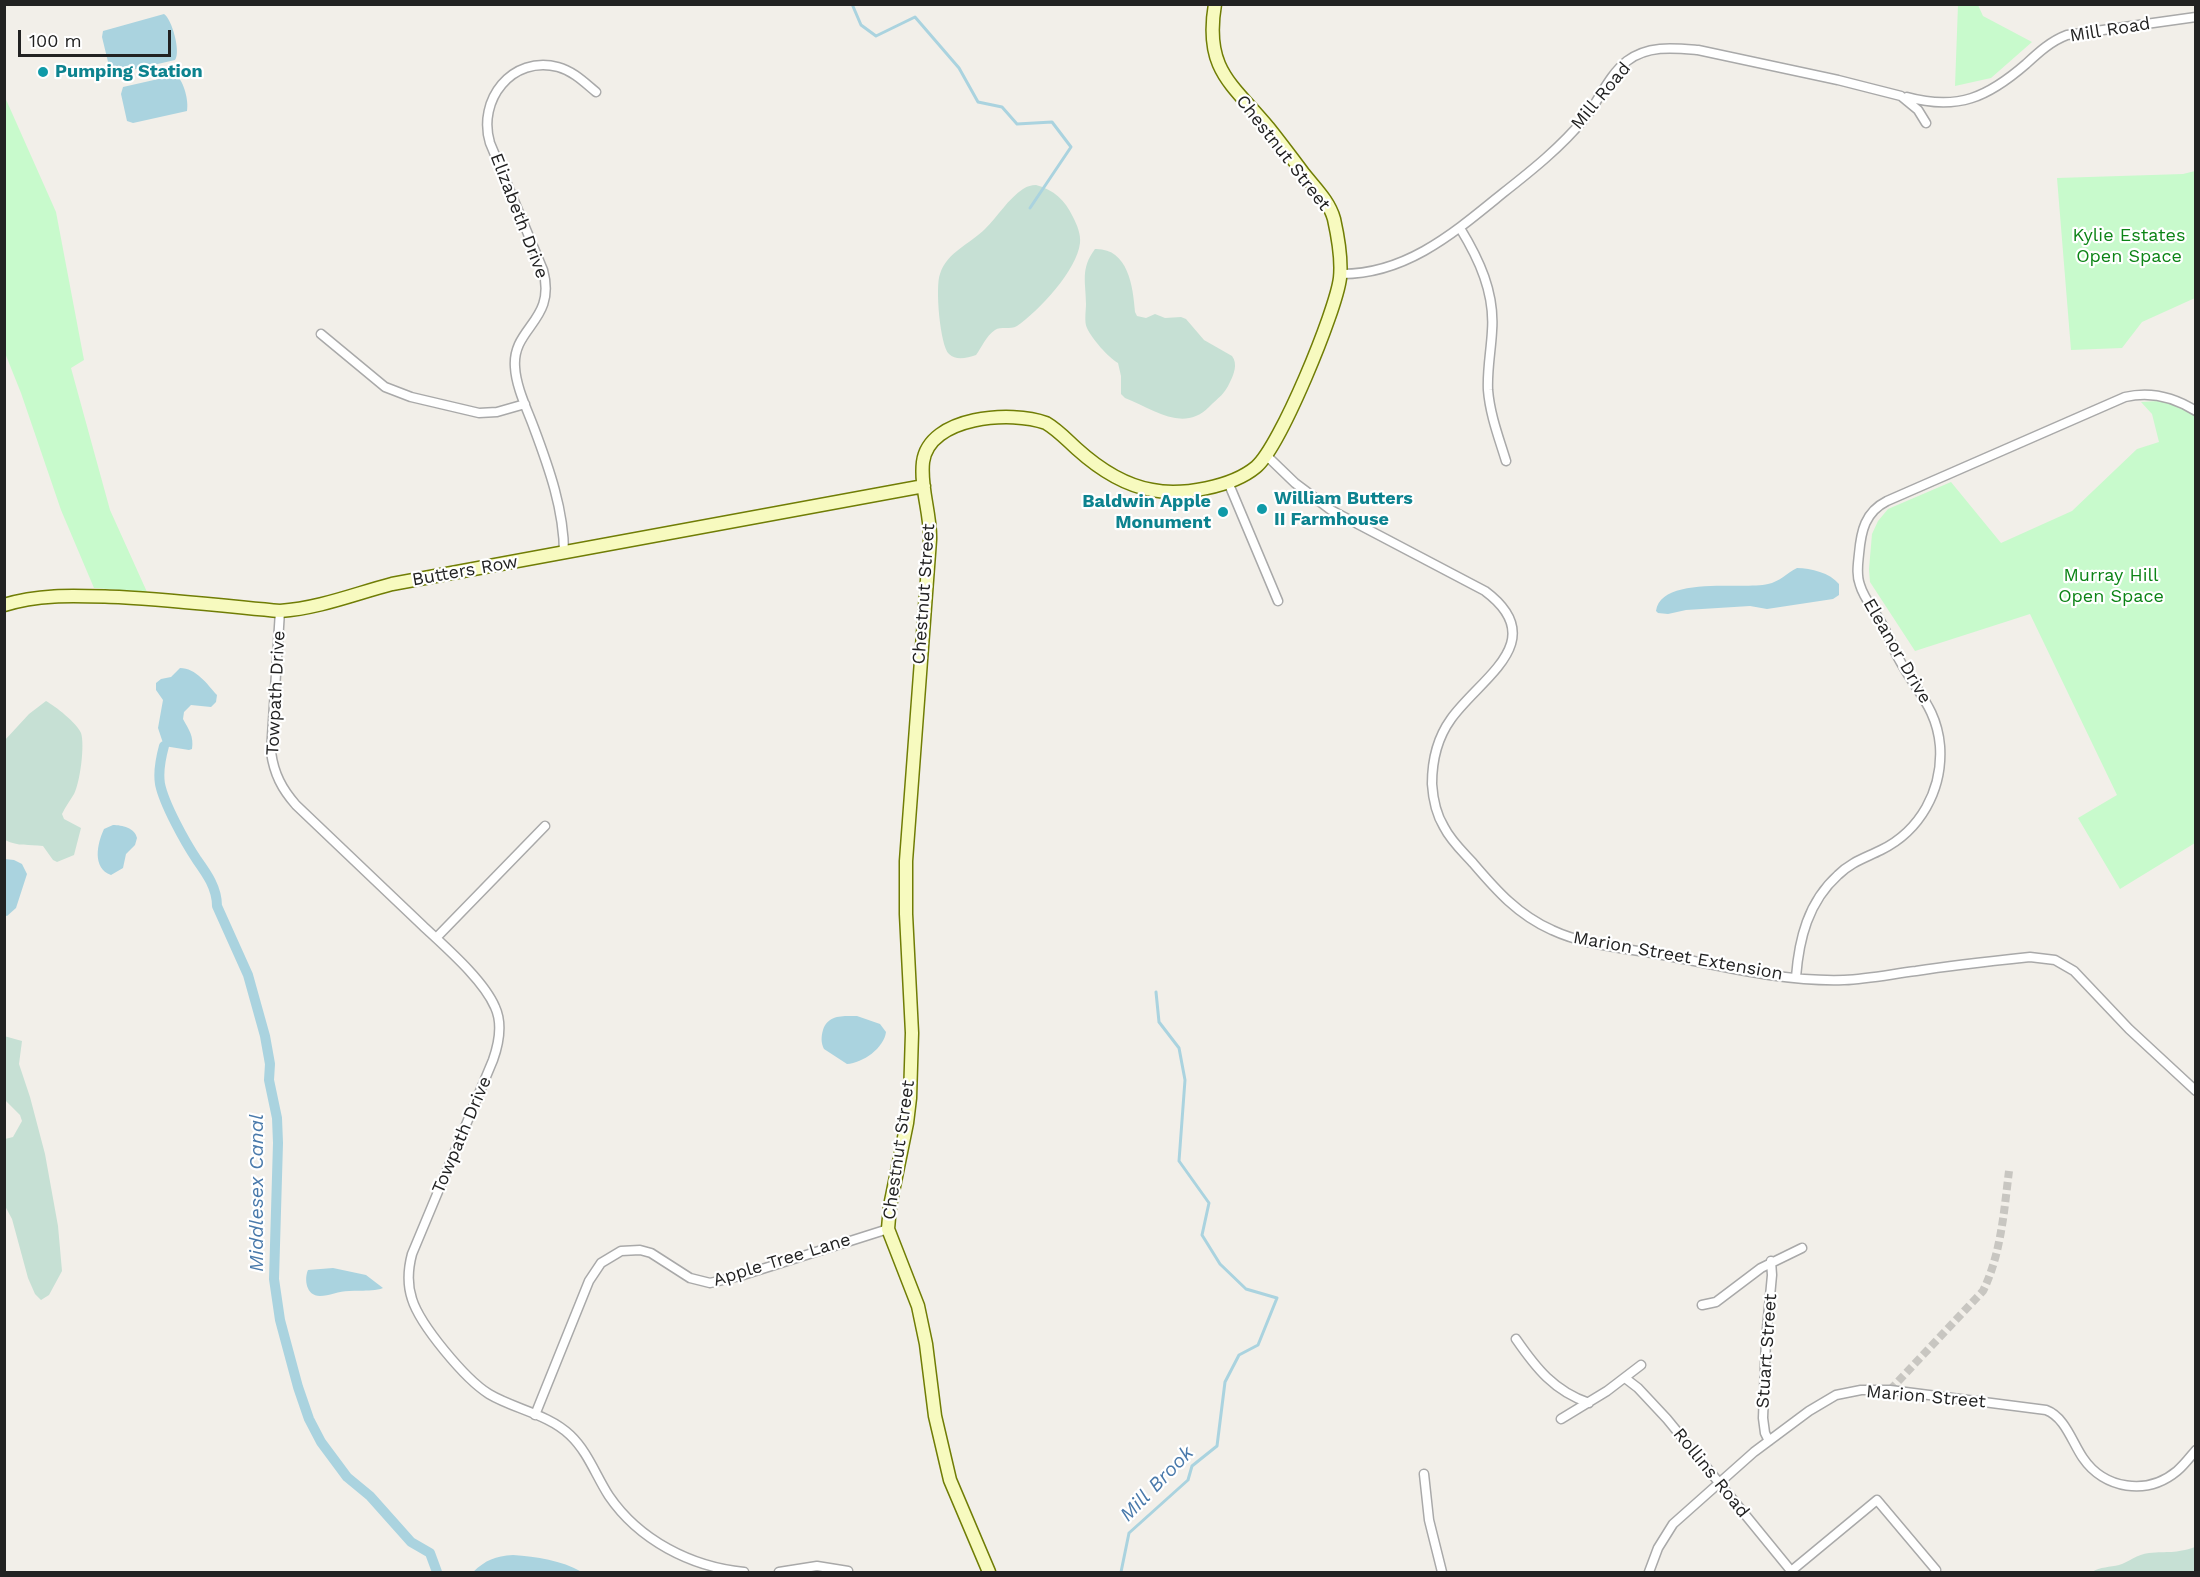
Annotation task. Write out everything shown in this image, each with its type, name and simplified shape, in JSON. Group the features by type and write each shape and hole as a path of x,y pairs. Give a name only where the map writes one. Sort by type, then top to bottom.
{"street":[{"name":"Chestnut Street","path":"989,1572 950,1480 935,1416 926,1344 918,1306 888,1229 890,1206 907,1123 911,1067 912,1033 906,861 930,540 930,514 923,470 926,452 941,433 961,424 1010,418 1046,423 1104,470 1144,489 1162,492 1184,491 1228,482 1250,472 1266,456 1320,341 1333,305 1340,274 1338,245 1329,207 1267,126 1235,92 1221,70 1213,33 1215,4"},
{"name":"Mill Road","path":"1340,274 1369,272 1404,262 1426,251 1460,228 1565,139 1622,67 1634,57 1646,52 1663,49 1698,50 1936,103 1967,100 1995,88 2051,43 2067,34 2196,17"},
{"name":"Elizabeth Drive","path":"564,553 561,513 516,374 515,353 524,334 541,312 546,280 486,129 489,108 496,89 516,71 530,66 549,66 566,70 596,92"},
{"path":"1901,96 1918,110 1926,123"},
{"path":"1460,228 1474,249 1489,292 1492,329 1488,368 1490,404 1506,461"},
{"path":"321,334 385,387 411,397 479,413 497,412 525,405"},
{"name":"Eleanor Drive","path":"1796,977 1802,934 1824,890 1844,868 1890,846 1908,832 1928,805 1939,772 1939,738 1934,715 1926,699 1900,662 1858,582 1860,538 1869,516 1887,501 2125,397 2140,394 2162,396 2196,411"},
{"name":"Marion Street Extension","path":"1266,456 1331,510 1485,591 1499,603 1508,616 1512,631 1509,652 1496,671 1451,719 1441,739 1433,771 1435,805 1444,828 1500,894 1538,924 1575,939 1742,971 1796,977 1843,980 2011,959 2055,960 2074,971 2129,1029 2196,1091"},
{"path":"1228,482 1278,601"},
{"name":"Butters Row","path":"4,605 38,598 70,596 149,599 280,611 324,604 392,584 924,486"},
{"name":"Towpath Drive","path":"280,611 271,752 277,778 296,805 436,938 490,996 496,1008 500,1030 493,1060 412,1254 408,1273 414,1305 423,1322 454,1362 473,1381 504,1402 553,1423 571,1435 590,1460 617,1508 639,1530 687,1558 717,1568 744,1572"},
{"path":"436,938 545,826"},
{"name":"Apple Tree Lane","path":"535,1415 588,1281 595,1270 616,1252 630,1249 651,1253 690,1278 711,1283 888,1229"},
{"path":"1702,1305 1716,1302 1771,1261 1802,1248"},
{"name":"Stuart Street","path":"1769,1441 1765,1433 1763,1418 1771,1261"},
{"path":"1516,1339 1548,1380 1570,1396 1588,1403"},
{"path":"1561,1419 1588,1403 1641,1365"},
{"name":"Rollins Road","path":"1624,1378 1638,1388 1667,1419 1791,1572"},
{"name":"Marion Street","path":"1649,1572 1658,1548 1673,1524 1769,1441 1824,1401 1836,1395 1861,1390 1890,1390 2042,1409 2060,1420 2091,1468 2105,1479 2120,1485 2144,1486 2158,1482 2177,1471 2196,1450"},
{"path":"1424,1474 1429,1520 1442,1572"},
{"path":"1791,1572 1877,1500 1936,1570"},
{"path":"779,1572 820,1566 848,1571"}],"green space":[{"path":"1958,5 1978,5 1983,16 2032,42 1991,78 1955,86"},
{"path":"4,95 56,212 84,360 71,368 110,510 147,592 94,588 61,510 5,353"},
{"name":"Kylie Estates Open Space","path":"2195,171 2195,298 2142,322 2122,348 2071,350 2057,178 2183,174"},
{"path":"1036,185 1058,196 1076,223 1080,243 1072,265 1056,289 1026,319 1017,326 1000,328 992,332 976,355 955,358 946,349 939,316 938,290 943,266 953,254 985,229 1018,193 1028,186"},
{"path":"1095,249 1106,250 1122,262 1130,280 1137,316 1146,318 1155,314 1165,318 1186,319 1204,340 1232,356 1235,369 1228,386 1199,415 1189,418 1168,416 1157,413 1121,394 1118,363 1096,342 1086,323 1085,276 1087,263"},
{"name":"Murray Hill Open Space","path":"2158,401 2174,404 2195,414 2195,843 2120,889 2078,818 2117,795 2030,614 1915,651 1870,582 1869,569 1872,534 1878,521 1888,509 1951,482 2001,543 2072,511 2137,449 2159,442 2152,414 2141,402"},
{"path":"46,701 75,724 82,739 78,782 62,814 64,819 81,828 74,855 57,862 43,846 5,840 5,740 29,714"},
{"path":"4,1036 22,1041 19,1064 45,1154 58,1226 62,1271 49,1295 41,1300 35,1294 28,1278 12,1219 5,1206 5,1139 13,1137 22,1121 20,1115 5,1100"},
{"path":"2195,1547 2195,1572 2092,1572 2119,1565 2145,1554"}],"water":[{"path":"164,14 175,36 177,56 175,60 119,73 110,70 102,37 103,31"},
{"path":"176,75 185,92 187,111 133,123 127,121 121,94 123,87"},
{"path":"1797,568 1814,570 1831,577 1839,584 1839,595 1833,599 1767,609 1750,606 1686,610 1668,614 1656,611 1661,600 1672,592 1704,586 1768,584"},
{"path":"180,668 196,674 217,695 216,702 211,707 191,705 184,712 183,719 192,740 192,749 189,750 164,746 158,728 163,700 156,690 156,683 161,679 171,677"},
{"path":"113,825 131,829 137,838 135,845 126,854 123,868 111,875 101,867 98,848 104,829"},
{"path":"5,859 22,864 27,874 16,908 7,916 4,915"},
{"path":"842,1016 857,1016 880,1024 886,1032 881,1044 872,1054 860,1061 847,1064 824,1049 822,1033 825,1025 833,1019"},
{"path":"333,1268 366,1275 383,1288 345,1291 323,1296 312,1293 306,1282 308,1270"},
{"path":"513,1555 557,1562 582,1572 473,1572 491,1559"}],"waterway":[{"path":"852,4 861,25 876,36 915,17 959,68 978,102 1002,107 1017,124 1052,122 1071,147 1030,208"},
{"name":"Middlesex Canal","path":"164,746 159,775 162,792 181,833 213,887 217,906 248,975 265,1036 270,1064 269,1080 277,1118 278,1143 274,1279 280,1320 298,1387 309,1419 321,1442 347,1477 370,1496 411,1542 430,1553 437,1572"},
{"name":"Mill Brook","path":"1121,1572 1129,1533 1188,1480 1192,1466 1217,1446 1225,1382 1239,1355 1258,1345 1277,1298 1246,1289 1220,1264 1202,1235 1209,1203 1179,1161 1185,1080 1179,1048 1159,1022 1156,992"}],"tunnel":[{"path":"1890,1390 1983,1291 1998,1247 2009,1171"}],"place":[{"name":"Pumping Station","path":"43,72"},
{"name":"William Butters II Farmhouse","path":"1262,509"},
{"name":"Baldwin Apple Monument","path":"1223,512"}]}
